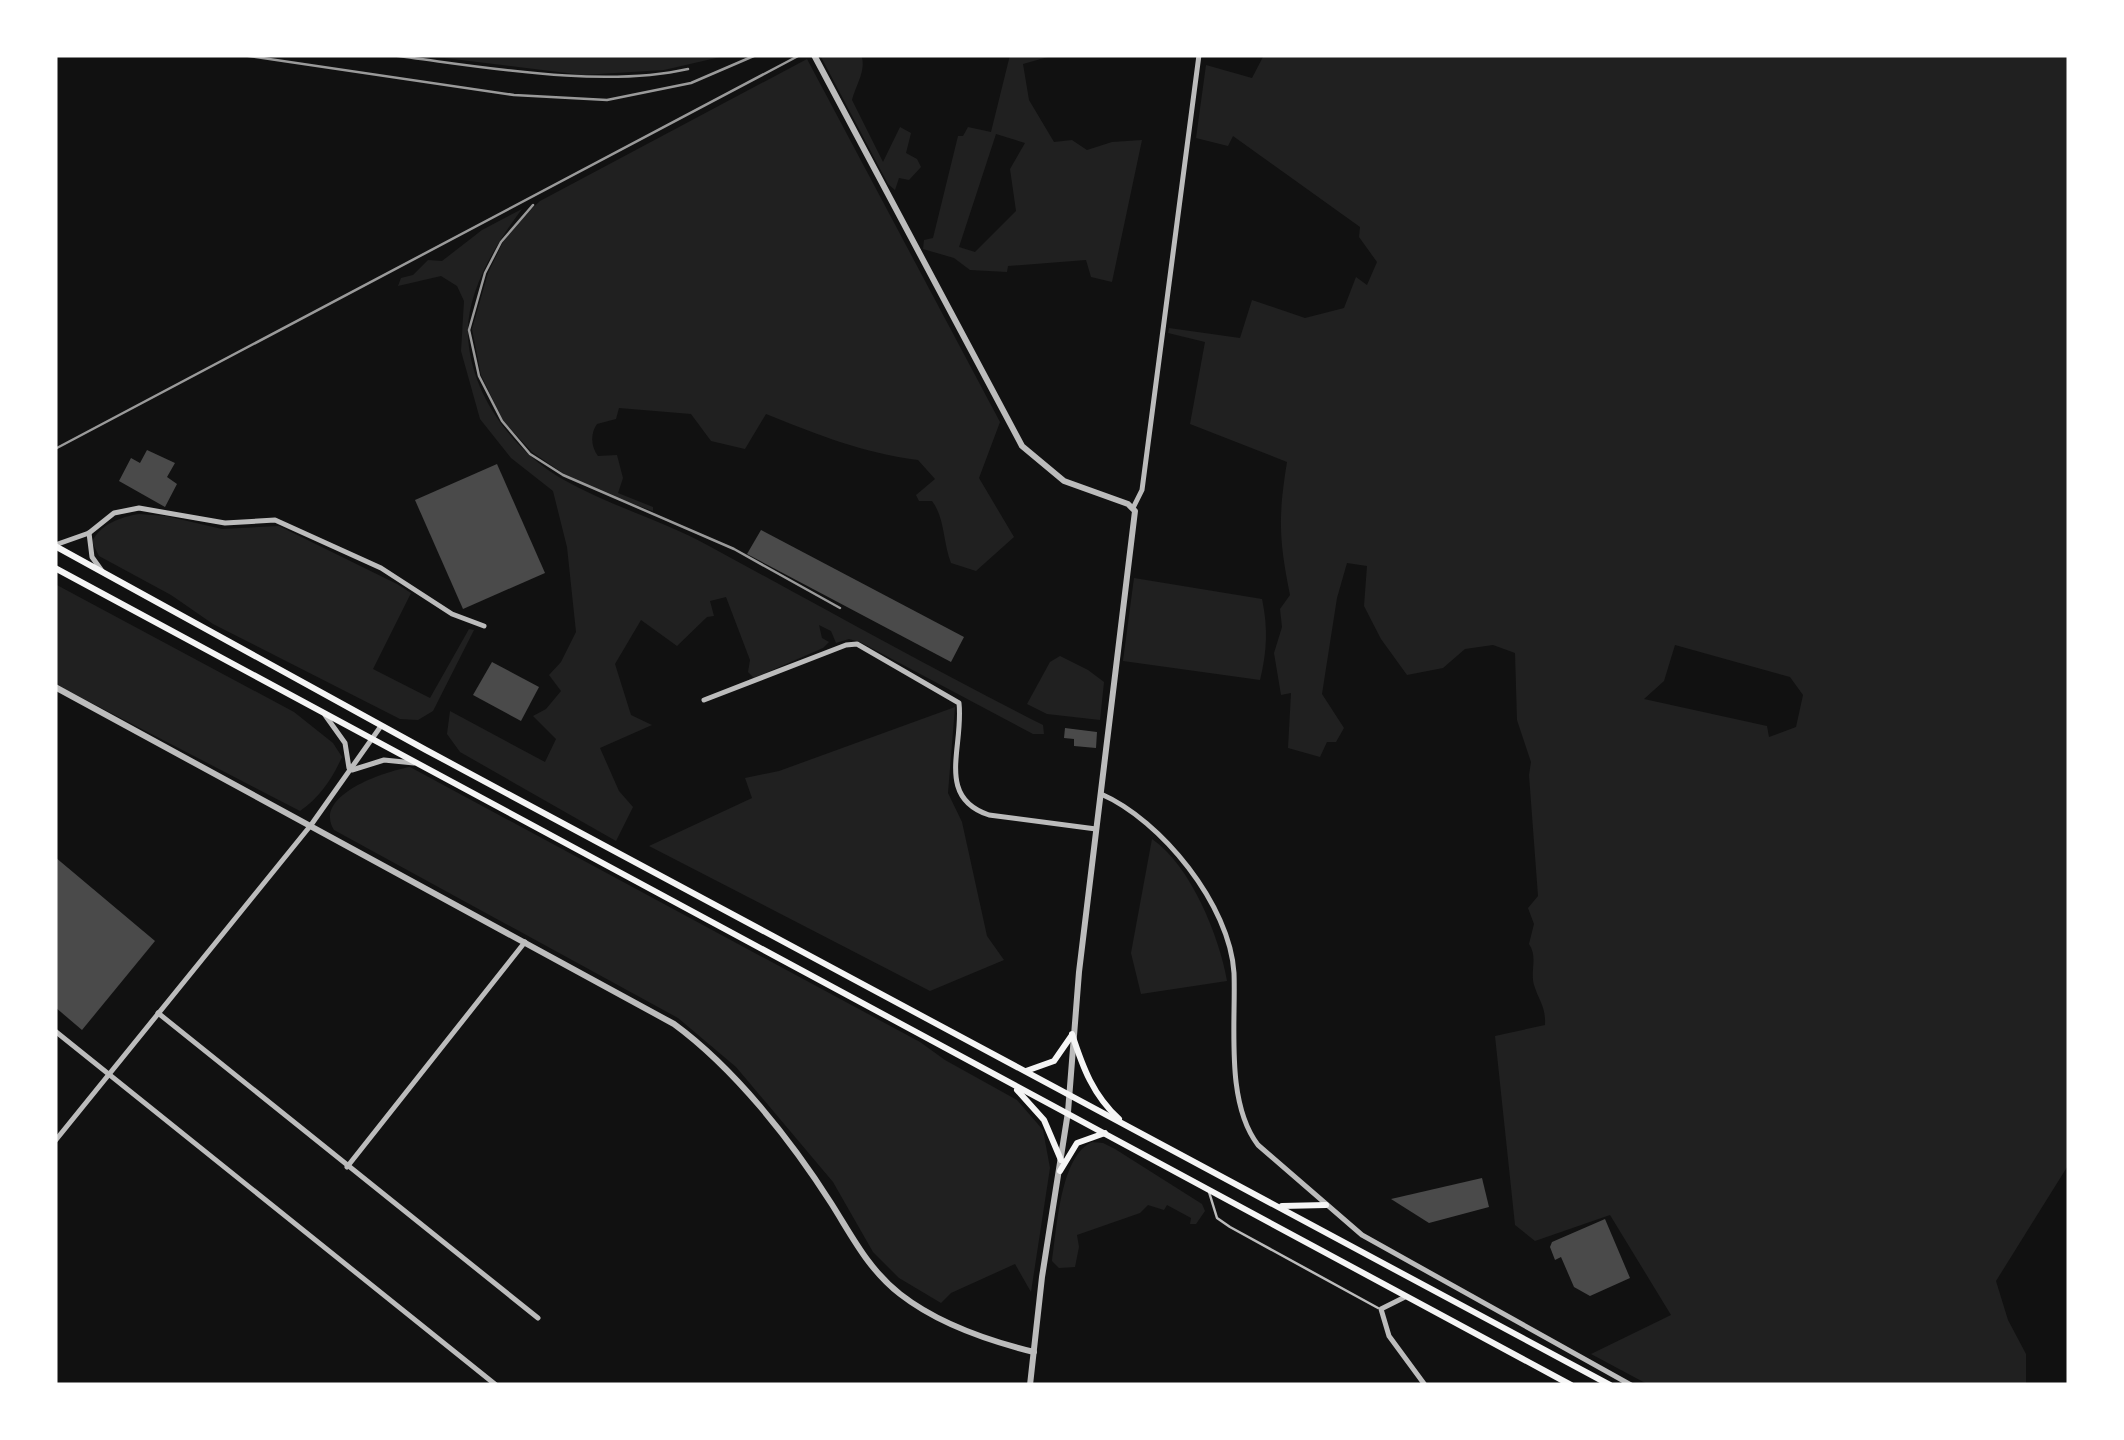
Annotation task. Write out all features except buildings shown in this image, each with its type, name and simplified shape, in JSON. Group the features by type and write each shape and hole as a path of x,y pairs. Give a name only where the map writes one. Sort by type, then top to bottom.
{"main road":[{"path":"55,546 382,726 1610,1385"},
{"path":"55,568 1571,1385"},
{"path":"1026,1071 1054,1061 1072,1034"},
{"path":"1072,1034 1087,1078 1102,1104 1128,1126"},
{"path":"1009,1082 1044,1120 1061,1160"},
{"path":"1060,1170 1077,1143 1105,1132"},
{"path":"1278,1205 1326,1205"}],"street":[{"path":"814,55 1022,446 1064,480 1134,508"},
{"path":"1030,1385 1068,1112 1072,1034 1136,526 1134,508 1142,490 1199,55"},
{"path":"55,546 89,533 114,514 139,508 225,523 284,522 381,568 467,622 484,626"},
{"path":"89,533 92,557 104,572"},
{"path":"704,700 846,644 857,644 959,704 956,785 961,799 972,810 989,816 1096,829"},
{"path":"55,687 674,1024 723,1063 831,1203 860,1254 901,1295 944,1320 1034,1352"},
{"path":"325,715 344,743 349,770"},
{"path":"55,1142 311,825 382,726"},
{"path":"349,770 384,760 416,764"},
{"path":"1101,794 1121,804 1162,836 1203,890 1218,918 1234,967 1235,1052 1246,1129 1258,1145 1362,1236 1631,1385"},
{"path":"347,1167 524,942"},
{"path":"158,1013 538,1318"},
{"path":"55,1031 496,1385"},
{"path":"1408,1296 1381,1309 1389,1336 1425,1385"}],"lane":[{"path":"1209,1190 1217,1218 1230,1227 1381,1309"}],"shaded area":[{"path":"420,55 729,55 664,70 583,75"},
{"path":"820,55 861,55 862,71 852,100 883,162 900,127 911,133 906,153 917,159 921,167 909,180 899,178 895,190 888,184"},
{"path":"1010,55 1055,55 1023,64 1029,100 1054,142 1072,140 1087,150 1112,142 1142,140 1112,282 1091,277 1086,260 1008,266 1007,272 970,270 954,258 923,249 924,240 933,238 958,136 963,136 968,127 991,132","holes":["996,134 1025,143 1010,169 1016,211 975,252 959,247"]},
{"path":"1264,55 2069,55 2069,1164 1996,1281 2008,1320 2026,1354 2026,1385 1649,1385 1591,1354 1671,1315 1610,1215 1535,1241 1515,1225 1495,1036 1545,1025 1545,1019 1534,985 1529,944 1534,924 1528,908 1538,896 1531,762 1517,720 1515,653 1493,645 1465,649 1443,668 1407,675 1381,639 1364,606 1367,566 1347,563 1337,598 1322,694 1344,728 1336,742 1327,742 1320,757 1288,748 1291,693 1281,695 1274,653 1282,627 1280,609 1290,595 1281,529 1287,462 1190,424 1205,342 1168,333 1169,328 1240,338 1252,300 1305,318 1344,308 1356,277 1367,285 1377,262 1359,237 1360,227 1233,136 1228,146 1196,138 1206,65 1252,78","holes":["1675,645 1790,677 1803,695 1796,727 1769,737 1767,726 1644,699 1664,681"]},
{"path":"807,59 1000,422 979,478 1014,537 976,571 951,563 936,508 932,501 919,501 916,495 935,479 918,460 859,448 766,414 745,449 711,441 691,414 619,408 616,419 597,424 592,436 594,449 598,456 617,455 623,478 618,493 653,507 653,511 605,494 564,474 532,452 503,421 481,375 472,329 488,273 503,242 520,220 540,201"},
{"path":"522,209 478,284 468,333 476,377 511,437 564,480 691,537 1043,725 1044,734 1033,734 860,642 849,639 836,643 831,631 819,625 822,638 829,642 823,648 754,678 748,672 750,660 726,597 710,601 714,616 707,617 677,646 641,620 615,664 631,715 652,725 600,748 619,791 633,807 616,841 460,752 447,734 450,711 545,762 556,739 533,716 546,709 561,691 549,675 561,662 576,632 567,547 553,491 511,458 480,419 461,351 464,301 457,286 441,276 398,286 401,278 413,275 428,260 442,261 482,230"},
{"path":"139,514 222,529 279,526 397,584 411,593 373,669 430,698 469,629 474,630 433,711 418,720 400,719 213,624 171,595 99,556 92,542 100,530 118,519"},
{"path":"1134,578 1262,599 1266,640 1260,680 1123,661"},
{"path":"55,584 294,712 333,743 342,757 325,787 300,811 55,684"},
{"path":"1060,656 1104,682 1100,720 1047,714 1027,704 1050,662"},
{"path":"955,707 948,793 962,822 987,936 1004,960 930,991 649,846 752,798 745,778 779,771"},
{"path":"410,767 920,1042 1017,1100 1043,1130 1050,1168 1031,1292 1015,1264 951,1293 941,1303 899,1278 873,1252 833,1182 736,1067 678,1018 334,830 330,817 342,796 370,779"},
{"path":"1152,839 1191,884 1217,944 1227,981 1141,994 1131,953"},
{"path":"1092,1142 1115,1149 1202,1204 1205,1211 1196,1224 1190,1224 1191,1218 1167,1205 1164,1210 1148,1205 1140,1213 1077,1235 1075,1267 1059,1268 1052,1261 1062,1195 1073,1162"}],"railway":[{"path":"242,55 514,95 607,100 691,83 756,55"},
{"path":"390,55 578,76 653,75 688,69"},
{"path":"55,449 800,55"},
{"path":"533,205 501,242 485,273 469,330 479,376 502,421 530,454 563,475 734,549 840,608"}]}
